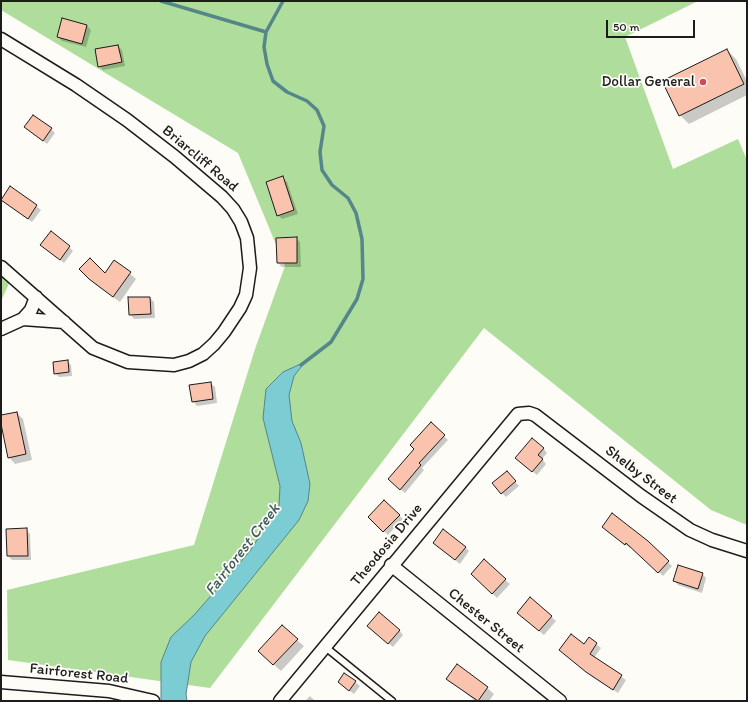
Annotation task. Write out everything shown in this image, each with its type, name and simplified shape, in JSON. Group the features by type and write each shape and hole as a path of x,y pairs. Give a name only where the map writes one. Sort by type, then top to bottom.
{"street":[{"name":"Briarcliff Road","path":"1,39 76,85 127,120 175,157 222,197 233,209 241,222 247,238 250,268 249,282 240,308 214,344 202,354 189,361 174,365 151,364 116,358 88,345 1,267"},
{"path":"23,320 31,310 36,297"},
{"path":"1,329 23,320 64,322"},
{"name":"Shelby Street","path":"522,413 535,415 641,496 690,530 712,540 747,551"},
{"name":"Theodosia Drive","path":"280,701 514,417 522,413"},
{"name":"Chester Street","path":"391,565 560,701"},
{"name":"Fairforest Road","path":"1,682 110,691 153,701"}],"lane":[{"path":"324,646 392,701"}],"green space":[{"path":"1,1 698,1 625,37 673,169 738,139 747,160 747,525 711,510 484,328 210,688 8,660 7,590 194,545 255,349 285,266 238,153 1,10"},
{"path":"1,267 13,275 1,301"}],"water":[{"path":"305,362 294,376 289,395 292,421 301,443 310,484 308,501 299,520 205,636 191,662 186,694 187,701 161,701 161,662 171,637 195,614 250,551 279,506 280,486 263,418 266,389 283,372"}],"building":[{"path":"62,18 87,25 82,44 57,37"},
{"path":"118,45 122,62 98,67 95,49"},
{"name":"Dollar General","path":"727,49 744,84 679,116 662,81"},
{"path":"33,115 52,128 43,141 24,127"},
{"path":"283,176 294,210 277,216 266,182"},
{"path":"10,186 37,205 28,219 1,200"},
{"path":"51,231 70,246 60,260 40,245"},
{"path":"297,237 297,263 277,263 276,238"},
{"path":"90,258 105,273 114,260 131,272 113,297 89,279 79,269"},
{"path":"128,297 150,297 151,314 129,315"},
{"path":"68,360 69,372 54,374 53,362"},
{"path":"211,382 213,399 192,402 189,385"},
{"path":"17,412 26,454 8,458 1,424 1,415"},
{"path":"431,422 445,435 419,463 421,465 400,490 388,479 414,449 410,445"},
{"path":"532,438 544,448 538,455 543,459 532,472 515,458"},
{"path":"507,471 516,481 501,494 492,483"},
{"path":"384,500 400,515 383,532 368,517"},
{"path":"612,513 648,541 669,561 658,573 626,543 625,545 602,527"},
{"path":"27,528 28,556 7,556 6,529"},
{"path":"443,529 466,547 455,560 433,543"},
{"path":"484,559 506,579 492,594 471,574"},
{"path":"678,565 703,573 698,589 673,581"},
{"path":"530,597 552,616 539,631 517,613"},
{"path":"379,612 400,630 388,644 367,626"},
{"path":"282,625 298,639 273,665 258,651"},
{"path":"571,634 584,644 589,637 597,643 590,654 622,675 613,690 586,672 559,650"},
{"path":"457,664 488,687 478,701 446,679"},
{"path":"344,673 356,681 349,691 338,682"}],"waterway":[{"path":"161,1 266,32"},
{"name":"Fairforest Creek","path":"283,1 266,32 264,47 267,64 273,81 287,92 307,101 317,110 324,126 320,152 322,170 332,185 348,198 356,213 362,239 363,279 357,299 331,342 301,365"}],"place":[{"name":"Dollar General","path":"703,82"}]}
